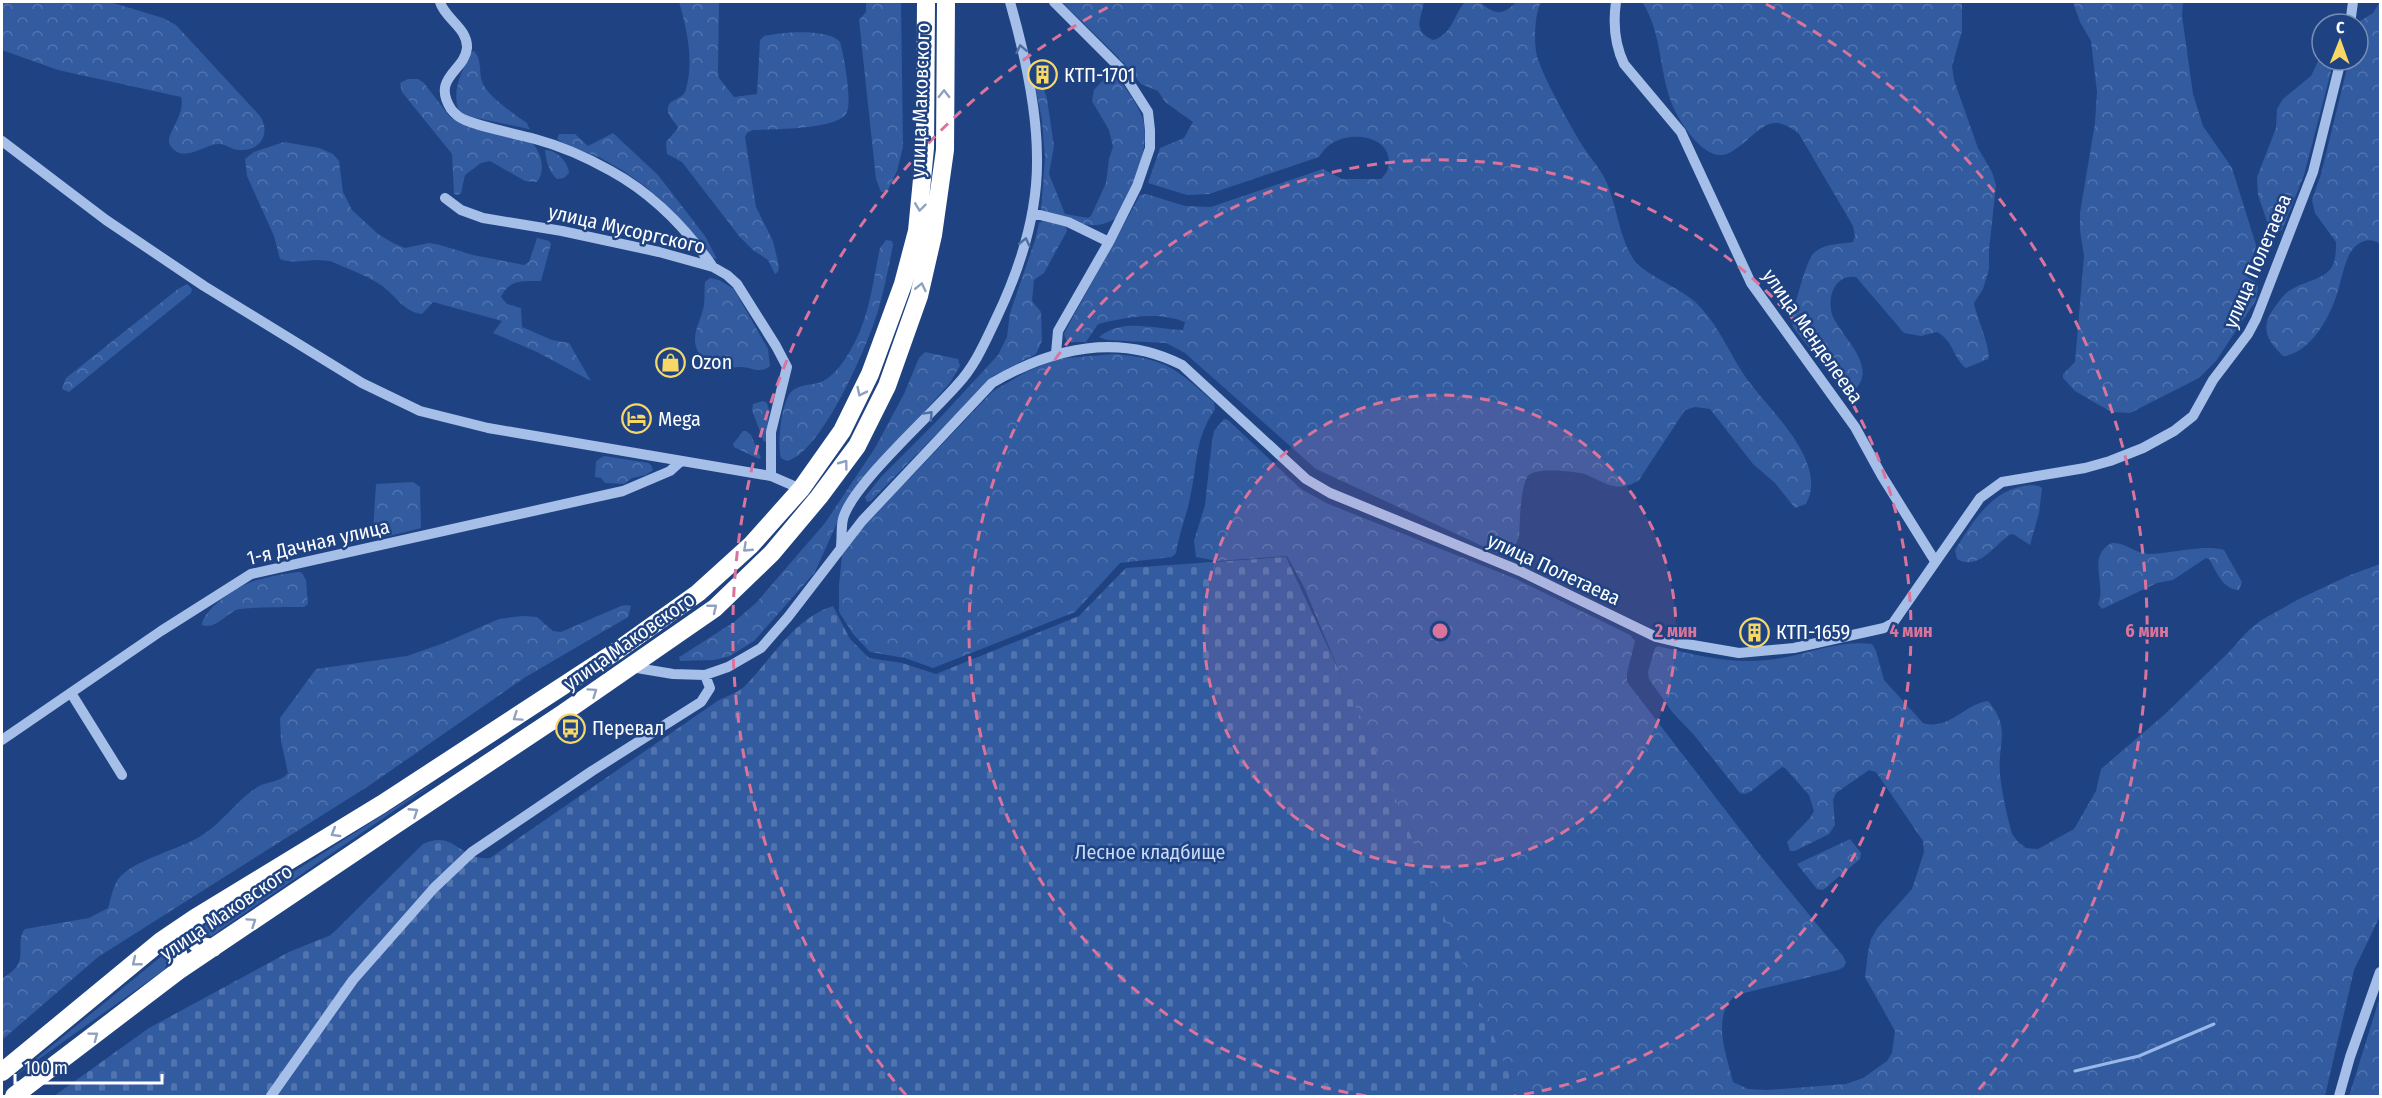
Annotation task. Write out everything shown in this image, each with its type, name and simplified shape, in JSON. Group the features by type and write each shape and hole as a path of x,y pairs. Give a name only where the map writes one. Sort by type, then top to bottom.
{"highway":[{"name":"улица Маковского","path":"2,1072 161,941 419,781 618,650 698,593 751,545 801,489 842,431 870,374 903,284 917,231 925,148 926,2"},
{"name":"улица Маковского","path":"14,1096 178,971 562,714 715,608 772,553 819,497 857,446 887,386 919,296 933,235 945,150 946,2"},
{"path":"195,918 192,928 193,940 200,946 213,948"},
{"path":"161,941 178,951 181,959 178,971"}],"street":[{"path":"440,2 461,30 466,41 467,51 445,86 446,98 452,111 465,120 561,148 632,183 667,211 697,244 713,267"},
{"path":"841,546 843,519 864,484 959,383 980,354 1016,276 1032,213 1037,159 1035,121 1010,2"},
{"path":"1054,2 1120,68 1148,112 1150,148 1137,186 1109,242 1058,331 1056,353"},
{"name":"улица Менделеева","path":"1616,2 1615,31 1618,52 1624,64 1681,132 1751,283 1855,427 1882,476 1935,561"},
{"name":"улица Полетаева","path":"705,675 728,667 761,648 788,618 862,521 992,383 1018,368 1056,353 1124,348 1162,355 1182,365 1306,479 1330,493 1520,571 1656,637 1739,653 1794,648 1884,628 1893,622 1980,498 2002,482 2085,468 2110,461 2143,448 2174,431 2193,416 2213,380 2248,334 2256,319 2313,171 2338,72"},
{"path":"2,141 106,220 204,286 324,360 420,411 488,428 771,476 801,489"},
{"name":"улица Мусоргского","path":"445,198 461,210 483,218 562,231 690,260 727,274 737,284 787,367 777,400 771,432 771,476"},
{"path":"1032,213 1068,222 1109,242"},
{"name":"1-я Дачная улица","path":"2,740 161,631 251,574 623,491 670,471 680,462"},
{"path":"271,1096 353,980 434,888 472,852 701,702 710,688 705,675 673,674 630,667"},
{"path":"71,693 122,775"},
{"path":"2339,1096 2349,1057 2380,972"}],"green space":[{"path":"2,2 110,2 163,18 176,25 260,116 264,129 262,140 254,148 247,150 237,150 217,144 186,154 180,153 170,145 169,141 181,111 181,97 58,70 2,50"},
{"path":"679,2 719,2 718,72 719,78 734,97 757,94 760,40 764,36 793,32 815,33 826,35 840,42 849,98 847,112 842,118 819,125 753,130 745,137 756,207 773,241 779,266 775,274 768,260 753,250 739,236 682,162 667,154 666,142 678,128 668,114 668,108 671,102 685,93 689,67 687,34"},
{"path":"866,2 901,2 903,147 897,171 887,192 881,192 876,179 859,20 866,12"},
{"path":"1062,2 1424,2 1420,29 1433,40 1449,29 1465,2 1480,2 1494,11 1502,12 1516,2 1541,2 1537,13 1535,33 1538,59 1570,125 1605,179 1621,230 1634,260 1653,275 1688,296 1710,319 1740,369 1793,437 1803,454 1810,471 1811,488 1806,504 1795,508 1775,483 1753,464 1710,409 1695,407 1685,410 1639,480 1632,484 1612,486 1587,475 1566,471 1538,471 1528,476 1522,496 1519,537 1516,544 1502,555 1316,469 1185,353 1166,343 1107,340 1099,337 1119,327 1129,326 1183,330 1185,322 1164,317 1131,317 1098,324 1086,342 1066,340 1064,334 1068,326 1140,195 1146,194 1185,206 1211,207 1323,169 1342,179 1381,179 1387,171 1389,162 1387,152 1381,145 1363,137 1352,137 1332,143 1319,157 1209,194 1187,195 1148,183 1160,148 1184,138 1193,122 1165,102 1158,91 1141,84 1124,63"},
{"path":"1642,2 1962,2 1962,31 1952,66 1954,80 1978,148 1992,172 1996,185 1989,269 1983,289 1974,303 1988,348 1988,359 1966,368 1961,364 1947,340 1937,332 1921,336 1904,333 1856,277 1848,277 1842,279 1834,289 1831,296 1831,310 1833,317 1857,354 1863,373 1853,391 1844,389 1836,382 1793,327 1791,318 1810,258 1817,250 1827,246 1853,242 1855,236 1853,226 1799,134 1788,126 1778,123 1770,124 1739,147 1720,155 1711,153 1694,140 1672,104 1657,39"},
{"path":"2073,2 2183,2 2182,16 2193,94 2203,126 2232,168 2256,245 2247,277 2256,282 2258,287 2256,300 2216,361 2199,378 2130,413 2112,412 2075,391 2063,378 2063,374 2075,362 2084,256 2080,213 2095,123 2097,92 2091,41 2080,22"},
{"path":"2380,2 2380,244 2368,240 2353,249 2346,263 2338,292 2323,325 2309,343 2292,354 2283,356 2268,337 2266,331 2268,318 2286,293 2326,274 2334,262 2336,242 2315,213 2312,200 2321,174 2346,72 2370,72 2370,15"},
{"path":"474,51 486,89 502,105 527,123 529,129 467,116 459,111 457,88 464,67 471,52"},
{"path":"1033,62 1036,63 1047,99 1054,146 1049,174 1065,214 1088,218 1091,216 1106,183 1113,147 1109,130 1092,101 1094,90 1108,75 1114,75 1119,78 1139,110 1144,126 1143,153 1129,194 1118,217 1113,220 1091,225 1068,220 1041,210 1045,158 1042,120 1031,65"},
{"path":"2313,72 2331,72 2304,175 2282,230 2276,234 2271,233 2258,195 2257,177 2276,128 2277,109 2283,99"},
{"path":"408,79 418,79 424,83 450,117 460,123 530,140 537,149 542,166 537,182 525,181 490,161 481,163 465,175 461,193 454,194 452,154 402,92 400,83"},
{"path":"613,133 658,175 705,236 717,259 712,258 662,201 646,187 601,158 564,144 557,139 559,134 575,134 588,146"},
{"path":"284,142 319,148 333,154 339,161 343,192 352,210 378,234 405,248 429,243 524,265 529,262 537,238 549,241 551,244 541,281 523,281 512,284 501,297 507,304 521,308 522,327 552,340 569,343 591,381 537,352 493,333 502,321 433,302 422,314 416,313 406,308 379,284 335,263 321,260 287,261 280,259 274,236 247,176 245,159 254,152"},
{"path":"545,150 557,154 564,161 569,173 564,178 557,179 552,173"},
{"path":"1043,221 1066,226 1067,231 1044,273 1034,280 1032,301 1041,312 1042,341 1036,354 993,376 871,501 867,502 865,497 881,477 998,355 1007,337 1010,313 1039,223"},
{"path":"886,240 892,241 893,245 883,292 874,323 855,369 843,394 815,438 801,453 787,461 781,458 779,443 788,396 798,388 830,377 848,354 864,319 880,248"},
{"path":"710,278 719,280 734,289 768,349 770,366 766,369 711,364 697,349 695,337 704,305 705,282"},
{"path":"187,284 192,289 191,293 69,392 62,389 66,378"},
{"path":"925,352 958,359 960,366 949,384 849,496 815,572 754,641 730,656 714,660 680,661 679,657 734,622 756,603 825,523 875,448 904,394 919,358"},
{"path":"1114,354 1159,362 1179,373 1214,402 1215,409 1203,431 1200,442 1190,498 1176,553 1172,557 1120,563 1075,612 933,668 905,658 870,652 853,634 839,612 839,585 845,537 911,477 993,391 1026,372 1057,359"},
{"path":"763,401 767,403 769,410 766,441 764,442 752,410 753,404"},
{"path":"1224,419 1228,420 1301,489 1326,503 1516,579 1630,635 1635,641 1627,682 1756,850 1846,962 1844,967 1838,970 1736,995 1728,1004 1722,1025 1724,1049 1733,1082 1748,1089 1767,1090 1846,1084 1863,1078 1887,1061 1892,1053 1895,1031 1865,977 1868,952 1871,939 1878,927 1912,889 1924,852 1923,841 1876,772 1869,770 1836,793 1833,800 1835,825 1829,834 1795,851 1790,851 1787,842 1814,811 1809,795 1782,767 1750,792 1740,793 1694,735 1673,713 1649,679 1648,672 1655,648 1658,646 1712,658 1753,661 1780,658 1846,644 1872,644 1884,680 1923,723 1941,723 1979,703 1988,701 2000,720 2002,728 2000,774 2012,834 2026,848 2038,849 2074,829 2096,791 2101,769 2164,715 2260,621 2299,599 2350,575 2380,564 2380,916 2354,970 2325,1096 1517,1096 1304,587 1287,556 1217,561 1196,557 1194,541 1205,505 1214,431"},
{"path":"743,431 751,435 761,458 734,447 733,444"},
{"path":"604,456 648,463 653,470 646,475 632,478 624,484 605,483 601,478 595,477 596,461"},
{"path":"413,482 420,487 421,528 389,536 376,536 373,531 376,484"},
{"path":"2032,485 2042,488 2039,513 2030,545 2013,534 1978,560 1965,562 1957,559 1955,550 1986,507 2006,492"},
{"path":"2112,543 2148,554 2207,548 2224,550 2242,582 2239,590 2228,587 2206,558 2173,580 2157,583 2102,609 2098,604 2100,555 2104,548"},
{"name":"Лесное кладбище","path":"1286,557 1372,742 1518,1096 54,1096 149,1028 289,952 331,935 423,844 443,840 471,855 490,858 719,700 744,687 795,630 819,612 833,606 850,639 869,658 902,663 936,674 1079,616 1126,568"},
{"path":"301,572 306,580 308,604 304,607 240,609 216,624 202,625 214,606 237,589 257,580"},
{"path":"627,605 631,606 628,617 524,678 370,785 98,957 2,1040 2,979 18,965 21,936 25,929 89,918 108,908 115,884 127,871 201,836 256,788 285,776 288,773 281,741 280,718 316,669 407,656 499,619 537,617 553,631 561,632"},
{"path":"436,782 212,936 204,934 204,926 213,919"},
{"path":"1850,839 1861,853 1860,859 1823,890 1817,889 1797,864"},
{"path":"163,955 169,960 164,970 11,1079"},
{"path":"2380,997 2380,1096 2349,1096"}],"waterway":[{"path":"2075,1071 2139,1056 2214,1024"}],"place":[{"name":"КТП-1701","path":"1043,75"},
{"name":"Ozon","path":"670,362"},
{"name":"Mega","path":"637,419"},
{"name":"КТП-1659","path":"1755,632"},
{"name":"Перевал","path":"571,728"}]}
